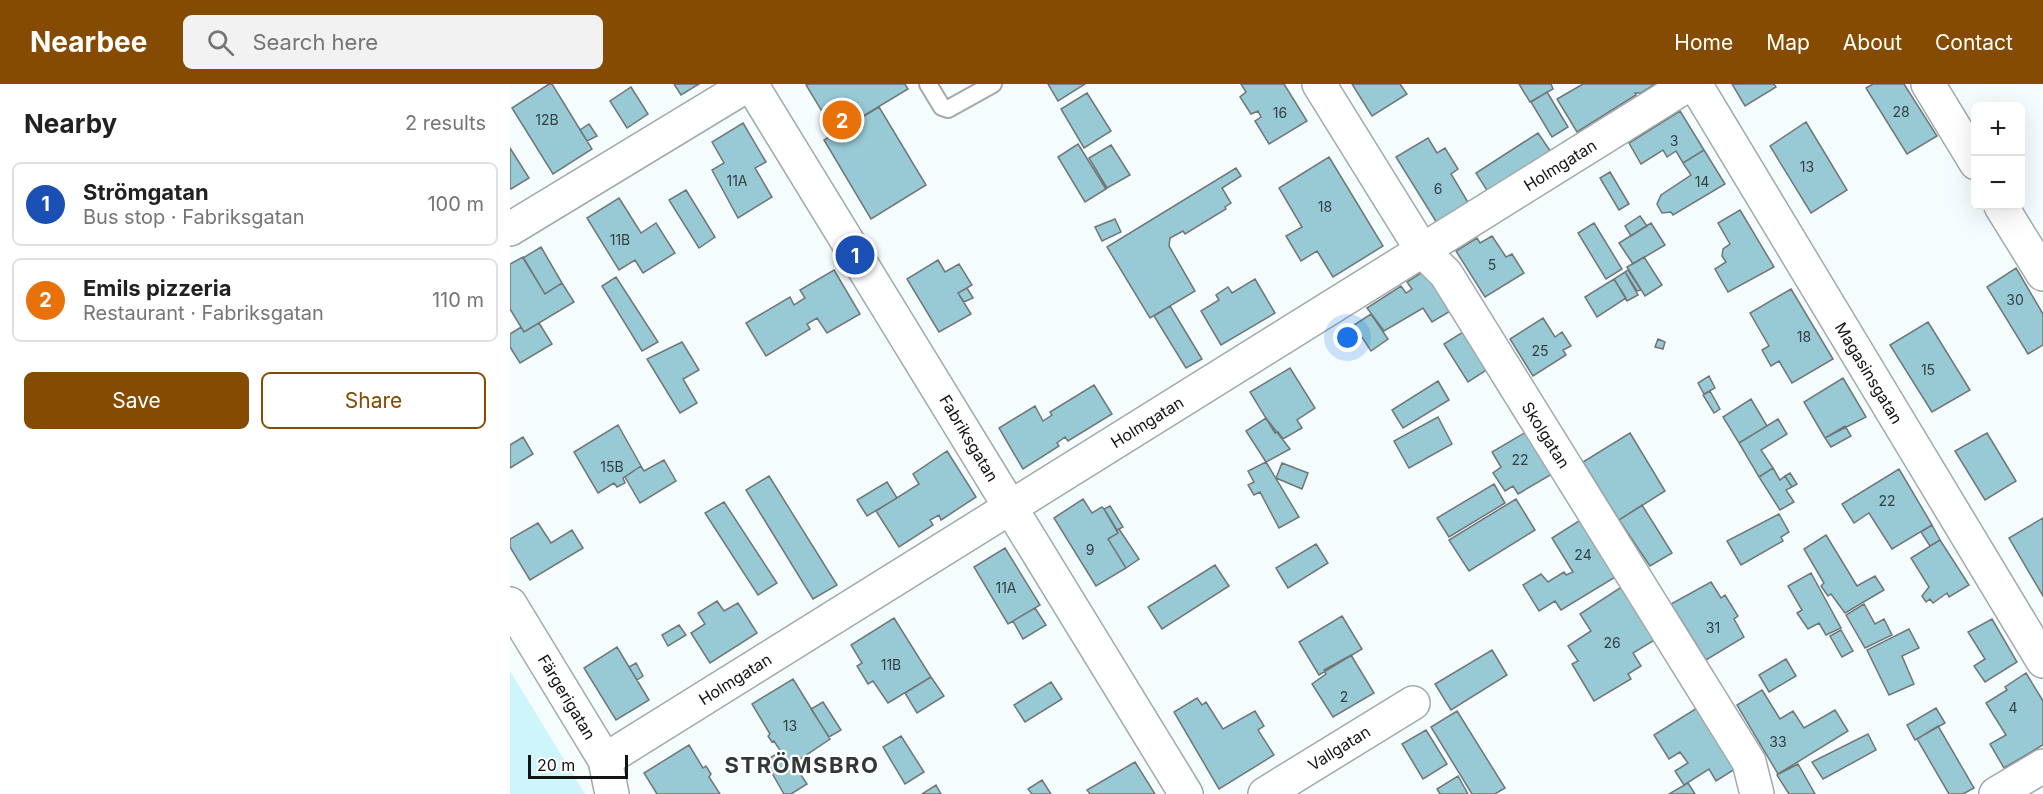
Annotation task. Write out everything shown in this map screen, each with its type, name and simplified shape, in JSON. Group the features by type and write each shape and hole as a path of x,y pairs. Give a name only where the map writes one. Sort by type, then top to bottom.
{"street":[{"path":"510,229 750,84"},
{"name":"Fabriksgatan","path":"750,84 1186,794"},
{"name":"Skolgatan","path":"1319,84 1422,250 1446,273 1749,762 1757,794"},
{"name":"Holmgatan","path":"605,760 1689,84"},
{"name":"Magasinsgatan","path":"1695,84 2043,661"},
{"path":"1928,84 1972,156"},
{"path":"2003,210 2043,274"},
{"name":"Färgerigatan","path":"514,621 605,760 612,794"},
{"name":"Vallgatan","path":"1264,794 1413,703"},
{"path":"1995,794 2043,766"}],"lane":[{"path":"928,84 942,107 948,109 993,84"}],"shaded area":[{"path":"510,671 585,794 510,794"}],"building":[{"path":"552,84 592,149 553,174 512,108"},
{"path":"674,84 699,84 681,95"},
{"path":"905,84 908,89 835,133 806,85"},
{"path":"1048,84 1085,84 1058,101"},
{"path":"1241,84 1284,84 1307,121 1269,144 1255,121 1261,117 1258,111 1251,114 1240,97 1246,92"},
{"path":"1352,84 1400,84 1407,94 1372,116"},
{"path":"1519,84 1551,84 1553,89 1530,102"},
{"path":"1583,84 1655,84 1641,93 1635,93 1636,95 1577,132 1557,99"},
{"path":"1732,84 1774,84 1776,87 1745,106"},
{"path":"1873,84 1904,84 1937,136 1907,154 1866,88"},
{"path":"631,87 648,114 627,128 610,101"},
{"path":"1547,92 1568,127 1552,137 1531,102"},
{"path":"1087,93 1111,131 1084,148 1061,109"},
{"path":"879,107 926,185 871,219 824,140"},
{"path":"1680,111 1704,150 1683,163 1676,151 1667,157 1663,150 1641,164 1629,143"},
{"path":"1806,122 1847,190 1811,213 1770,146"},
{"path":"743,123 766,162 755,168 772,197 738,218 712,170 724,163 712,142"},
{"path":"589,124 597,136 587,141 580,130"},
{"path":"1538,133 1551,152 1488,192 1476,173"},
{"path":"1428,138 1437,153 1445,148 1458,169 1451,174 1469,204 1437,223 1396,157"},
{"path":"1078,144 1106,189 1085,202 1058,157"},
{"path":"1111,145 1130,175 1107,188 1089,158"},
{"path":"510,148 529,178 511,189 510,188"},
{"path":"1704,150 1725,184 1673,215 1671,212 1662,213 1657,204 1661,195 1691,175 1683,163"},
{"path":"1329,157 1383,246 1333,277 1317,251 1301,261 1286,236 1302,227 1279,188"},
{"path":"1236,168 1241,176 1222,188 1231,203 1225,207 1226,209 1185,234 1183,231 1170,238 1169,246 1195,291 1150,318 1107,247"},
{"path":"1610,172 1629,204 1619,210 1600,178"},
{"path":"686,190 715,237 699,248 669,200"},
{"path":"619,198 641,233 656,223 675,253 643,273 635,260 619,270 587,218"},
{"path":"1740,210 1774,267 1728,292 1715,269 1726,262 1722,256 1723,249 1730,244 1718,223"},
{"path":"1640,216 1647,226 1631,236 1625,226"},
{"path":"1115,219 1121,232 1102,241 1095,227"},
{"path":"1594,223 1622,269 1606,279 1578,233"},
{"path":"1651,223 1665,245 1633,264 1619,243"},
{"path":"1492,236 1506,257 1512,254 1524,273 1485,297 1456,251 1477,238 1480,243"},
{"path":"541,247 562,283 545,294 523,258"},
{"path":"523,257 545,294 562,283 574,302 524,332 510,309 510,264"},
{"path":"1644,257 1662,285 1645,296 1627,267"},
{"path":"938,260 945,272 959,264 972,285 958,293 971,314 939,332 907,279"},
{"path":"2016,268 2043,314 2043,345 2028,354 1987,287"},
{"path":"1427,269 1452,310 1432,322 1423,308 1384,331 1367,308 1401,286 1406,293 1412,289 1407,282"},
{"path":"834,270 860,314 827,333 817,318 807,324 810,329 766,356 746,323 790,297 794,305 805,298 800,290"},
{"path":"1628,270 1641,290 1637,291 1625,272"},
{"path":"1625,272 1638,295 1627,301 1614,279"},
{"path":"616,277 658,342 642,351 602,286"},
{"path":"1255,279 1275,313 1221,345 1201,311 1219,300 1216,295 1228,287 1232,293"},
{"path":"1614,279 1626,298 1597,317 1585,297"},
{"path":"967,288 973,298 964,302 958,293"},
{"path":"1791,289 1833,359 1792,383 1779,361 1771,366 1762,350 1769,346 1750,313"},
{"path":"1170,306 1202,359 1186,368 1154,316"},
{"path":"1371,314 1388,339 1371,351 1354,325"},
{"path":"1543,318 1555,337 1562,332 1571,346 1563,350 1566,355 1533,376 1510,339"},
{"path":"1928,322 1970,390 1932,412 1890,345"},
{"path":"539,323 552,344 520,363 510,347 510,334 521,327 524,332"},
{"path":"1466,330 1488,369 1468,382 1444,344"},
{"path":"1658,339 1665,342 1663,349 1655,347"},
{"path":"682,342 699,370 683,379 697,403 680,413 647,359"},
{"path":"1290,368 1315,408 1297,420 1302,428 1283,439 1278,432 1275,433 1250,392"},
{"path":"1709,376 1715,388 1704,394 1698,383"},
{"path":"1843,378 1866,417 1825,438 1804,402"},
{"path":"1438,381 1449,400 1403,428 1392,410"},
{"path":"1094,385 1112,414 1068,441 1065,437 1057,443 1059,446 1023,469 999,428 1035,406 1043,421 1052,415 1050,412"},
{"path":"1710,391 1720,409 1714,413 1703,395"},
{"path":"1751,399 1767,426 1739,443 1723,417"},
{"path":"1438,417 1452,444 1409,468 1394,441"},
{"path":"1266,418 1290,449 1266,462 1246,431"},
{"path":"1778,419 1787,434 1761,450 1773,468 1759,477 1739,443"},
{"path":"618,425 641,466 623,478 625,483 617,487 614,483 598,493 574,452"},
{"path":"1845,426 1851,436 1831,447 1825,438"},
{"path":"1526,432 1552,474 1518,494 1513,486 1505,491 1493,473 1501,467 1492,452"},
{"path":"1630,433 1665,491 1619,520 1583,462"},
{"path":"1987,433 2016,481 1985,500 1955,451"},
{"path":"523,437 533,454 510,468 510,445"},
{"path":"947,451 976,497 941,520 939,515 930,520 933,525 899,547 876,511 919,484 913,474"},
{"path":"664,460 676,481 640,503 625,477 641,466 644,471"},
{"path":"1266,462 1299,517 1279,528 1260,492 1254,495 1248,485 1254,482 1248,471"},
{"path":"1282,463 1308,473 1302,489 1276,478"},
{"path":"1773,468 1780,480 1785,476 1792,487 1786,490 1794,502 1780,510 1759,477"},
{"path":"1899,469 1932,525 1892,549 1869,513 1854,523 1842,504"},
{"path":"1790,473 1797,484 1792,487 1785,476"},
{"path":"769,476 837,585 813,599 746,490"},
{"path":"887,482 897,498 867,516 857,500"},
{"path":"1494,484 1505,503 1449,537 1437,518"},
{"path":"1083,499 1092,513 1102,507 1104,509 1118,533 1108,539 1126,568 1096,586 1054,518"},
{"path":"1516,499 1535,530 1469,571 1449,540"},
{"path":"724,502 777,583 758,595 705,513"},
{"path":"1642,505 1672,553 1650,566 1619,520"},
{"path":"1110,506 1123,527 1117,530 1104,509"},
{"path":"1779,514 1789,532 1781,537 1783,541 1741,565 1727,541"},
{"path":"2043,518 2043,596 2009,538"},
{"path":"1582,519 1617,576 1561,610 1555,601 1539,611 1523,585 1541,574 1548,582 1564,572 1566,575 1573,572 1552,538"},
{"path":"538,523 551,543 572,530 583,548 530,580 510,547 510,539"},
{"path":"1932,525 1940,540 1930,546 1921,532"},
{"path":"1119,529 1139,559 1126,568 1108,539 1118,533"},
{"path":"1826,535 1857,586 1875,576 1884,590 1845,613 1831,594 1828,596 1821,586 1824,583 1804,549"},
{"path":"1940,540 1969,585 1949,597 1947,593 1933,603 1930,599 1926,602 1922,596 1929,587 1911,558"},
{"path":"1316,544 1328,563 1288,588 1276,568"},
{"path":"1005,548 1040,605 1008,624 974,567"},
{"path":"1215,565 1229,586 1162,629 1148,607"},
{"path":"1811,573 1841,628 1826,635 1819,623 1808,629 1797,613 1802,610 1788,586"},
{"path":"1711,582 1721,598 1725,595 1738,616 1734,619 1744,637 1706,660 1671,604"},
{"path":"1623,586 1656,639 1633,653 1641,666 1628,674 1631,679 1594,701 1572,664 1578,661 1568,646 1591,631 1580,614"},
{"path":"717,601 724,611 738,603 757,633 710,663 691,633 705,624 698,613"},
{"path":"1864,604 1875,624 1884,619 1892,635 1865,648 1846,615"},
{"path":"1035,608 1046,625 1023,639 1013,621"},
{"path":"1342,616 1362,649 1319,675 1299,642"},
{"path":"894,618 931,677 888,703 873,681 868,684 857,666 862,663 851,645"},
{"path":"1992,619 2017,662 1985,682 1974,666 1985,659 1968,632"},
{"path":"679,625 686,635 668,646 662,635"},
{"path":"1909,629 1919,648 1902,656 1914,684 1889,695 1867,650"},
{"path":"1841,630 1853,651 1842,657 1830,636"},
{"path":"617,647 649,700 616,720 584,668"},
{"path":"1492,650 1507,675 1451,710 1435,684"},
{"path":"1351,655 1374,693 1333,717 1312,684 1326,674 1324,670"},
{"path":"1786,659 1796,676 1769,692 1759,675"},
{"path":"636,663 643,676 637,680 629,667"},
{"path":"2026,673 2043,701 2043,745 2004,768 1990,744 2006,735 1986,703 2007,690 2005,687"},
{"path":"931,677 944,696 917,713 905,693"},
{"path":"793,679 830,739 790,766 774,741 772,742 768,736 770,734 752,704"},
{"path":"1051,682 1062,699 1025,722 1014,705"},
{"path":"1762,690 1780,719 1793,711 1804,728 1835,710 1848,731 1778,774 1737,705"},
{"path":"1197,698 1202,705 1206,702 1223,729 1255,711 1264,726 1258,730 1274,755 1219,789 1174,712"},
{"path":"823,702 841,730 829,737 811,709"},
{"path":"1697,708 1735,769 1716,781 1709,769 1684,785 1675,771 1688,763 1680,752 1669,759 1654,735"},
{"path":"1936,708 1945,723 1915,740 1907,725"},
{"path":"1457,711 1505,788 1495,794 1472,794 1431,727"},
{"path":"1938,726 1974,788 1963,794 1949,794 1917,739"},
{"path":"1426,730 1447,764 1423,779 1402,744"},
{"path":"1868,734 1876,750 1823,779 1812,762"},
{"path":"901,736 924,772 905,784 883,747"},
{"path":"689,745 703,768 706,766 711,774 709,777 720,794 657,794 644,773"},
{"path":"781,751 790,766 793,763 807,784 791,794 784,794 765,761"},
{"path":"1135,762 1155,794 1090,794 1087,790"},
{"path":"1798,764 1815,794 1789,794 1777,775"},
{"path":"1458,776 1468,794 1440,794 1437,789"},
{"path":"1042,780 1051,794 1032,794 1028,789"},
{"path":"1688,783 1695,794 1669,794"},
{"path":"936,785 941,794 922,794"}],"place":[{"name":"Emils pizzeria","path":"842,120"},
{"name":"Strömgatan","path":"855,255"}],"district":[{"name":"STRÖMSBRO","path":"802,765"}]}
